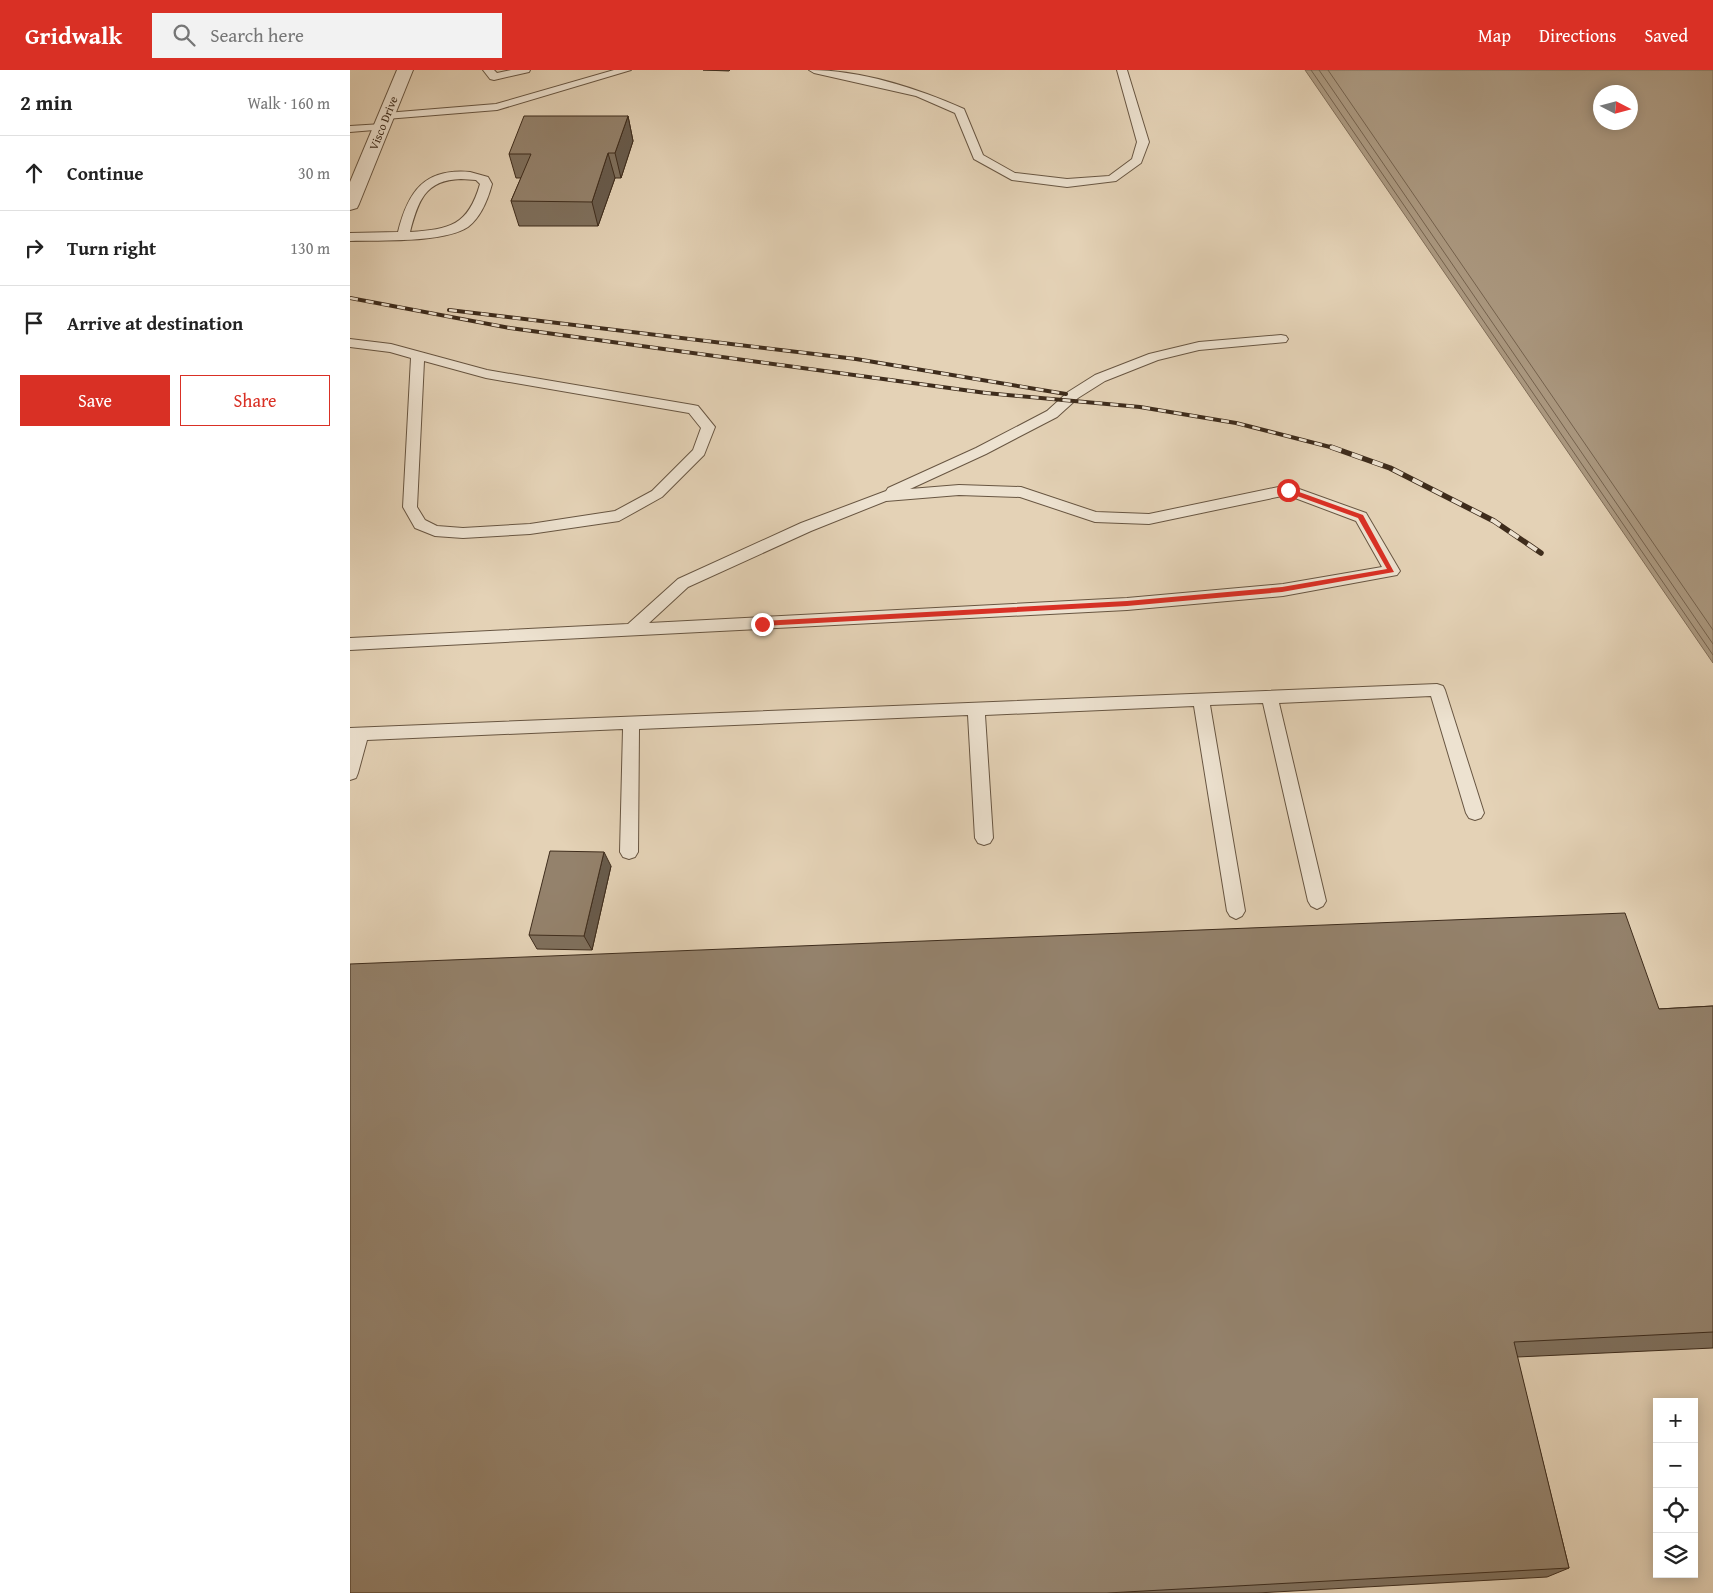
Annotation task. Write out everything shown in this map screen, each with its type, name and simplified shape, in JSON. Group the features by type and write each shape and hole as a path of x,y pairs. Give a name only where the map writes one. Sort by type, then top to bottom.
{"street":[{"name":"Visco Drive","path":"350,204 405,70"}],"lane":[{"path":"488,70 494,77 525,70"},
{"path":"350,129 384,121 497,107 626,70"},
{"path":"814,70 918,93 960,111 978,157 1012,176 1067,183 1112,179 1137,162 1142,142 1122,70"},
{"path":"350,237 445,232 464,224 481,203 486,184 484,180 473,176 458,176 430,181 420,189 410,207 403,234"},
{"path":"632,629 683,583 806,527 884,496 981,450 1052,414 1073,395 1100,378 1154,357 1199,346 1281,339"},
{"path":"350,343 391,348 418,355 486,374 693,409 708,427 699,452 657,494 619,516 530,529 463,533 435,531 420,524 410,507 418,355"},
{"path":"350,644 1127,604 1282,590 1392,571 1361,517 1288,490 1149,519 1094,517 1021,492 959,490 884,496"},
{"path":"350,773 355,734 1436,690 1475,813"},
{"path":"1269,696 1317,901"},
{"path":"1201,699 1236,911"},
{"path":"976,709 984,838"},
{"path":"629,852 631,723"}],"water":[{"path":"1305,70 1713,70 1713,663"}],"building":[{"path":"524,116 628,116 615,153 608,153 592,202 511,201 531,154 509,154"},
{"path":"550,851 604,852 584,936 529,935"},
{"path":"1625,913 1659,1009 1713,1006 1713,1332 1514,1342 1569,1568 1107,1593 350,1593 350,964"}],"railway":[{"path":"350,298 510,328 986,393 1140,407 1236,423 1333,448"},
{"path":"449,310 856,359 1066,394"},
{"path":"1333,448 1390,468 1494,521 1541,553"}],"route":[{"path":"762,624 1127,604 1282,590 1392,571 1361,517 1288,490"}]}
